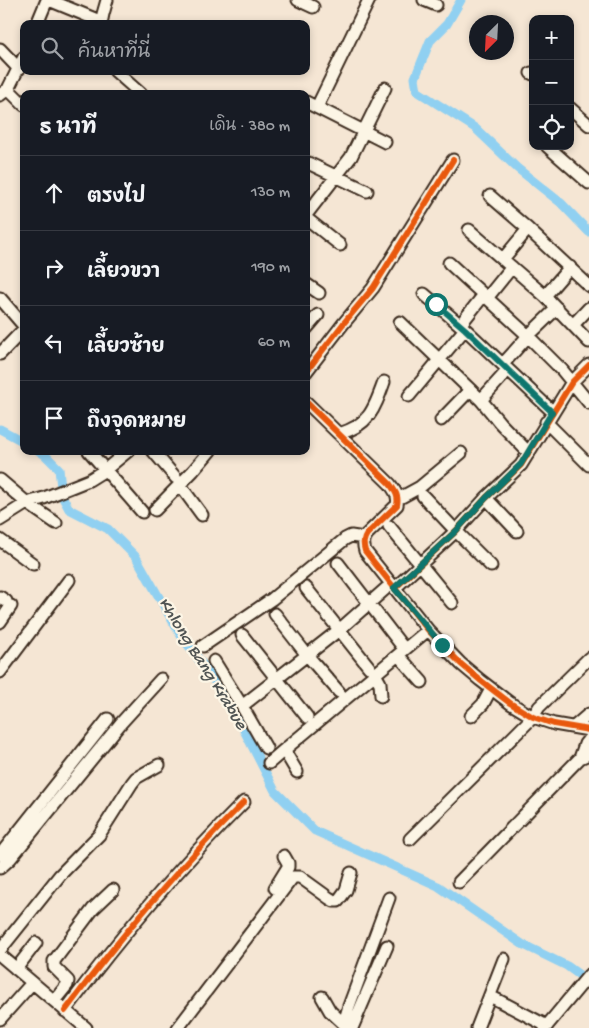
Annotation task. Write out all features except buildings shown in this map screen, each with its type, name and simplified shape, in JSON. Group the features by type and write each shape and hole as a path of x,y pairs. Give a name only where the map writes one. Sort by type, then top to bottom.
{"street":[{"path":"39,20 48,0 96,20"},
{"path":"99,20 103,14 107,0"},
{"path":"300,0 313,7"},
{"path":"317,107 370,0"},
{"path":"424,0 436,5"},
{"path":"0,49 19,69 4,92 20,102"},
{"path":"120,75 136,90"},
{"path":"310,211 351,157 384,88"},
{"path":"310,104 385,142"},
{"path":"574,112 589,125"},
{"path":"552,150 589,183"},
{"path":"310,367 373,288 453,160"},
{"path":"310,164 367,191"},
{"path":"490,196 589,286"},
{"path":"310,219 340,245"},
{"path":"503,259 528,229"},
{"path":"469,230 545,296 589,342"},
{"path":"448,263 528,336 572,382 589,403"},
{"path":"409,396 440,359 485,297 512,267"},
{"path":"545,296 570,267"},
{"path":"310,287 318,293"},
{"path":"424,294 463,327 505,367 589,465"},
{"path":"0,298 20,322"},
{"path":"481,400 528,336 557,308"},
{"path":"573,325 589,308"},
{"path":"310,324 318,315"},
{"path":"400,322 481,400 500,423 530,453"},
{"path":"0,354 20,332"},
{"path":"242,706 393,586 456,531 530,453 549,417 572,382 589,365"},
{"path":"339,434 356,428 366,418 376,406 384,382"},
{"path":"441,420 470,390"},
{"path":"310,410 339,434 395,491 398,499 396,506 364,538 363,546 428,630 461,664 519,709 533,717 554,724 589,730"},
{"path":"398,499 420,487 461,453"},
{"path":"92,455 142,512"},
{"path":"0,520 27,503 79,484 105,470 123,455"},
{"path":"156,455 202,515"},
{"path":"155,510 178,481 206,455"},
{"path":"0,480 27,503 56,523"},
{"path":"423,496 491,566"},
{"path":"486,498 517,531"},
{"path":"389,526 452,603"},
{"path":"203,646 272,599 345,540 351,536 364,538"},
{"path":"0,540 33,564"},
{"path":"338,562 370,604 422,682"},
{"path":"0,672 69,580"},
{"path":"306,588 372,671 380,683 381,696"},
{"path":"0,622 6,601"},
{"path":"275,614 306,656 339,692"},
{"path":"269,762 372,671 428,630"},
{"path":"242,635 307,717"},
{"path":"410,839 533,717 539,708 589,658"},
{"path":"214,661 266,748"},
{"path":"0,868 10,859 121,724 162,679"},
{"path":"471,716 483,704 491,689"},
{"path":"574,727 589,714"},
{"path":"0,855 108,719"},
{"path":"459,882 584,756 585,744 589,739"},
{"path":"284,750 297,772"},
{"path":"0,950 64,870 99,835 136,778 159,765"},
{"path":"65,1011 132,925 202,844 244,802"},
{"path":"171,1028 286,872 288,863 284,856"},
{"path":"178,1028 293,877 300,877 329,898 338,901 346,890 351,873"},
{"path":"54,1001 68,981 54,967 54,961 93,909 112,890"},
{"path":"347,1027 362,969 389,898"},
{"path":"16,969 36,943"},
{"path":"347,1027 388,946"},
{"path":"0,955 86,1028"},
{"path":"477,1028 504,959"},
{"path":"490,996 546,1027 589,975"},
{"path":"0,1020 32,983"},
{"path":"322,997 330,1011 347,1027"}],"waterway":[{"path":"461,0 447,24 430,41 415,78 417,91 475,128 517,168 561,203 589,232"},
{"name":"Khlong Bang Krabue","path":"0,429 20,440"},
{"name":"Khlong Bang Krabue","path":"45,455 59,469 62,496 69,509 108,529 136,557 180,634 229,701 275,791 315,831 438,886 522,944 567,966 589,982"}],"cycle path":[{"path":"310,367 373,288 453,160"},
{"path":"395,588 456,531 486,498 521,465 572,382 589,365"},
{"path":"310,406 395,491 397,505 367,534 364,540 364,549 428,630 461,664 510,703 533,717 554,724 589,730"},
{"path":"65,1011 151,903 244,802"}],"route":[{"path":"436,304 552,412 530,453 521,464 456,531 394,588 442,645"}]}
